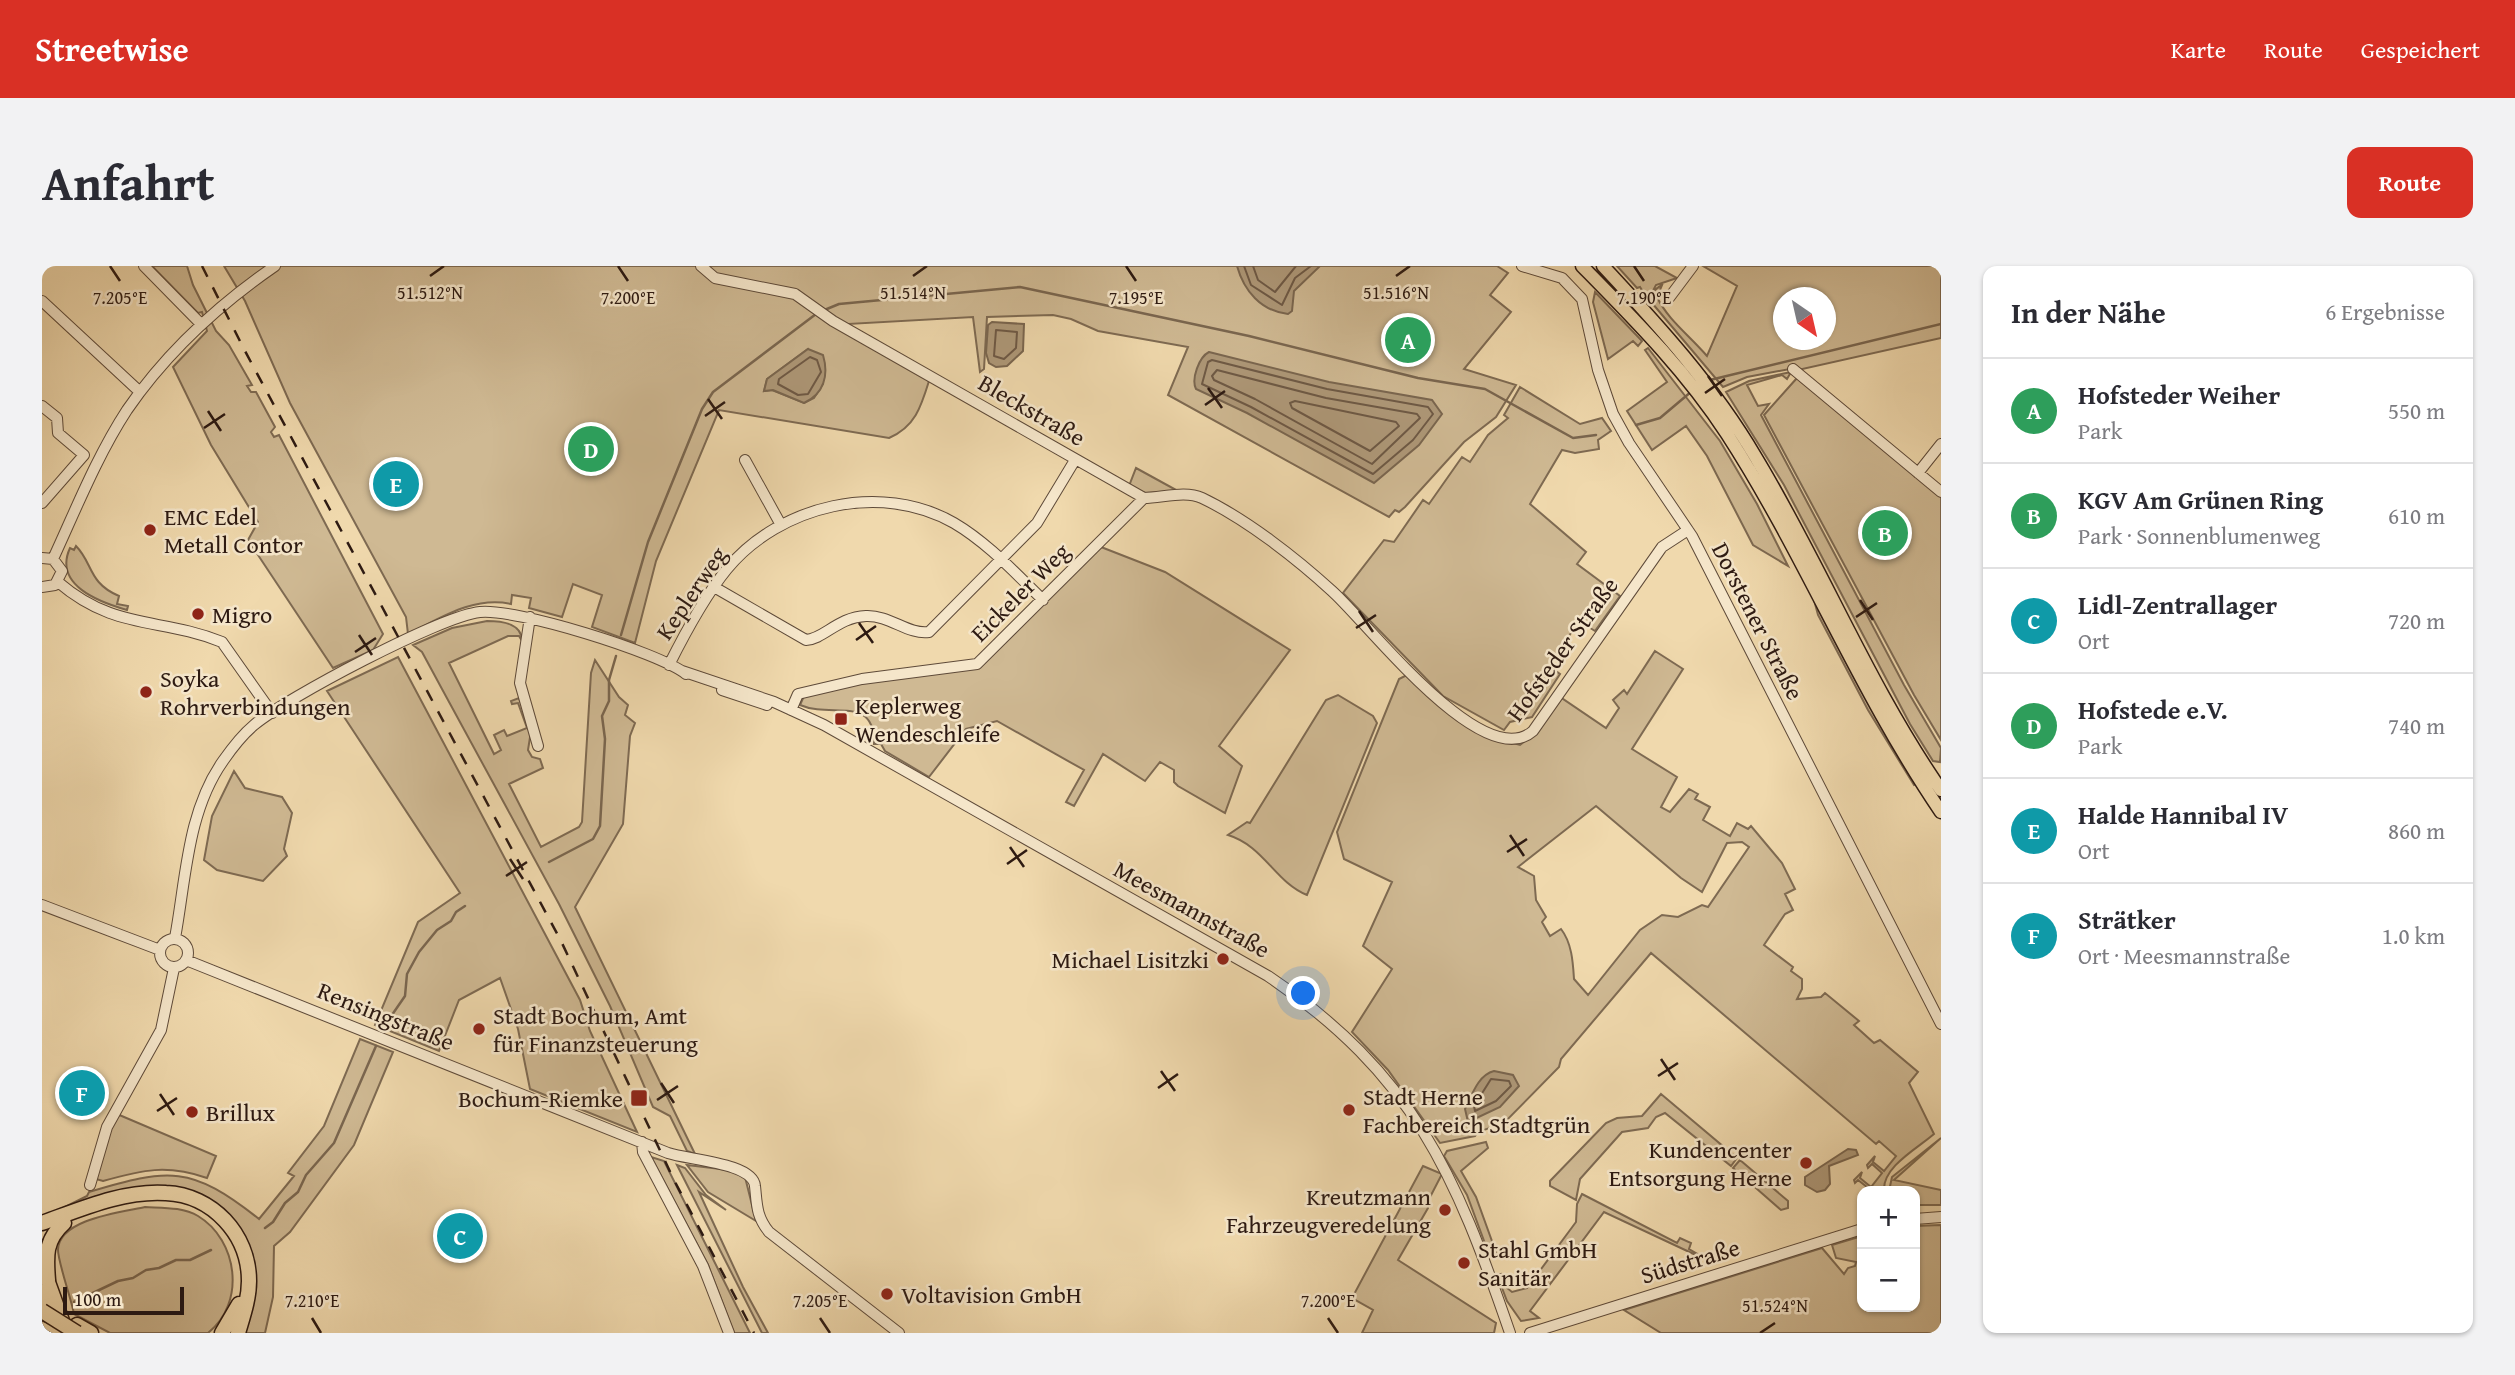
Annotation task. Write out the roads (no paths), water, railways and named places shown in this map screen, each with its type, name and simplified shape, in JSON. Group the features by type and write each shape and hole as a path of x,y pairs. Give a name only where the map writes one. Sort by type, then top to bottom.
{"highway":[{"path":"42,1231 67,1217 110,1200 165,1192 191,1198 214,1210 237,1235 248,1263 248,1294 238,1333"},
{"path":"42,1223 149,1199 181,1200 210,1214 231,1238 242,1264 242,1293 238,1309 222,1333"},
{"path":"42,1210 67,1217"},
{"path":"45,1285 46,1251 51,1237 67,1217"},
{"path":"42,1309 74,1330 91,1333"},
{"path":"42,1329 49,1333"}],"main road":[{"path":"1581,266 1700,385 1746,464 1874,705 1941,812"},
{"path":"1603,266 1756,458 1872,676 1941,790"},
{"path":"42,1261 57,1333"},
{"path":"45,1285 74,1330"}],"street":[{"path":"144,266 200,323"},
{"path":"53,559 116,429 140,392 200,323 275,266"},
{"name":"Bleckstraße","path":"701,266 715,278 794,294 833,321 1144,498 1201,498 1281,549 1334,593"},
{"name":"Dorstener Straße","path":"1522,266 1562,278 1582,299 1598,370 1613,415 1688,530 1941,1024"},
{"path":"1669,298 1692,266"},
{"path":"42,301 140,392"},
{"path":"1793,369 1941,492"},
{"path":"42,406 57,418 58,433 83,455 42,503"},
{"path":"1918,473 1941,444"},
{"path":"745,460 781,525"},
{"path":"714,587 806,640 815,639 835,624 863,616 891,620 917,633 929,632 1045,513 1075,460"},
{"name":"Eickeler Weg","path":"786,708 798,694 862,679 977,664 1144,498"},
{"name":"Keplerweg","path":"669,665 714,587 744,551 781,525 823,508 849,503 877,502 908,506 954,523 1000,559 1043,600"},
{"name":"Hofsteder Straße","path":"1334,593 1436,699 1488,732 1508,740 1519,740 1534,731 1662,547 1688,530"},
{"path":"42,558 53,559 62,571 58,582 42,587"},
{"path":"58,582 85,603 109,615 222,642 233,653 272,713"},
{"name":"Meesmannstraße","path":"175,938 196,818 206,788 238,741 272,713 455,618 495,611 530,617 629,649 786,708 862,745 1268,976 1341,1031 1383,1076 1436,1150 1468,1216 1510,1333"},
{"path":"530,617 520,683 538,746"},
{"path":"42,905 160,950"},
{"path":"90,1185 107,1126 161,1030 174,968 186,960 186,946 175,938 165,941 160,950 162,961 174,968"},
{"name":"Rensingstraße","path":"186,960 687,1160 733,1166 748,1172 755,1186 757,1210 769,1231 899,1333"},
{"path":"642,1142 643,1152 703,1266 729,1333"},
{"path":"1920,1219 1941,1217"},
{"name":"Südstraße","path":"1530,1333 1857,1231"}],"water":[{"path":"1237,266 1320,266 1294,291 1292,311 1288,314 1270,309 1255,298 1244,284"},
{"path":"992,322 1024,324 1023,351 1007,366 996,367 989,363 986,353 988,325"},
{"path":"808,349 823,355 825,362 825,377 816,395 804,403 773,390 764,391 767,379"},
{"path":"1209,352 1329,382 1432,400 1442,414 1419,445 1374,483 1247,413 1196,389 1197,369 1202,358"},
{"path":"1494,1071 1513,1075 1519,1086 1500,1107 1468,1122 1465,1109 1473,1092 1488,1073"},
{"path":"1848,1149 1856,1150 1858,1155 1829,1166 1830,1184 1825,1190 1817,1192 1805,1185 1805,1177"}],"waterway":[{"path":"822,311 839,304 1020,287 1249,336 1418,378 1485,389 1573,438 1596,435"},
{"path":"621,635 648,542 702,409 713,392 816,314"},
{"path":"1710,380 1941,324"},
{"path":"1636,425 1660,418 1692,391"},
{"path":"549,862 593,839 600,826 605,739 602,716 609,701 609,680 616,656"},
{"path":"383,1028 405,996 407,974 419,952 437,930 451,921 456,912 465,906"},
{"path":"265,1228 273,1222 285,1203 298,1192 306,1175 334,1143 376,1046"},
{"path":"74,1302 146,1270 159,1268 176,1260 190,1260 211,1250"}],"railway":[{"path":"202,266 561,941 674,1180 754,1333"}],"place":[{"name":"Hofsteder Weiher","path":"1408,340"},
{"name":"Hofstede e.V.","path":"591,449"},
{"name":"Halde Hannibal IV","path":"396,484"},
{"name":"EMC Edel Metall Contor","path":"150,530"},
{"name":"KGV Am Grünen Ring","path":"1885,533"},
{"name":"Migro","path":"198,614"},
{"name":"Soyka Rohrverbindungen","path":"146,692"},
{"name":"Keplerweg Wendeschleife","path":"841,719"},
{"name":"Michael Lisitzki","path":"1223,959"},
{"name":"Stadt Bochum, Amt für Finanzsteuerung","path":"479,1029"},
{"name":"Strätker","path":"82,1093"},
{"name":"Bochum-Riemke","path":"639,1098"},
{"name":"Stadt Herne Fachbereich Stadtgrün","path":"1349,1110"},
{"name":"Brillux","path":"192,1112"},
{"name":"Kundencenter Entsorgung Herne","path":"1806,1163"},
{"name":"Kreutzmann Fahrzeugveredelung","path":"1445,1210"},
{"name":"Lidl-Zentrallager","path":"460,1236"},
{"name":"Stahl GmbH Sanitär","path":"1464,1263"},
{"name":"Voltavision GmbH","path":"887,1294"}]}
